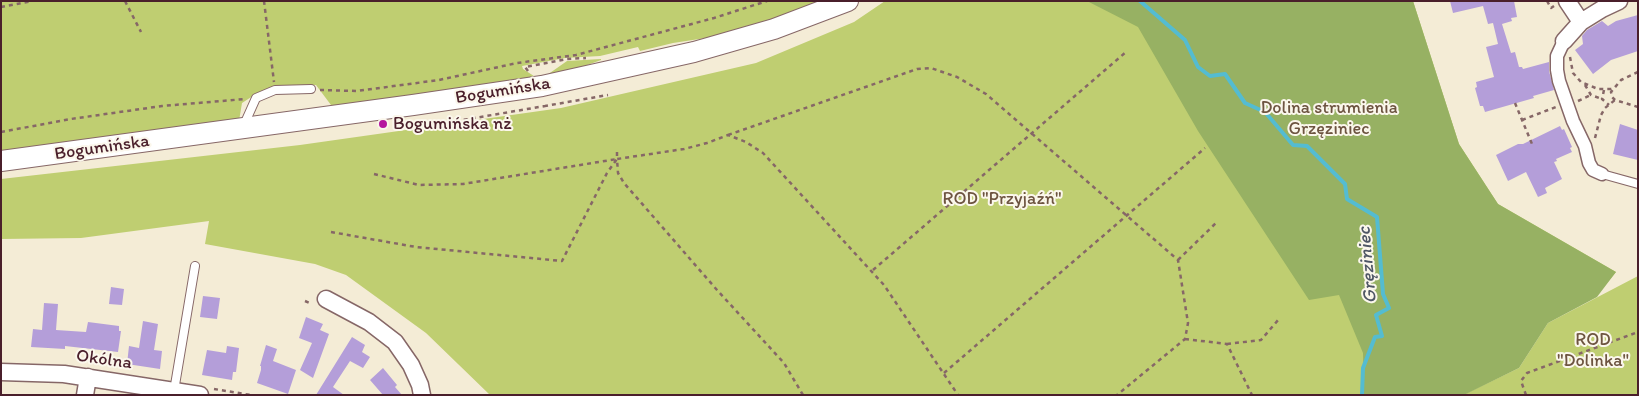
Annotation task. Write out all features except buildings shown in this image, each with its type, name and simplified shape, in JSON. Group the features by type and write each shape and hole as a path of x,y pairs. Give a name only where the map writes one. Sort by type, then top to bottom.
{"street":[{"name":"Bogumińska","path":"1,161 510,91 604,73 747,38 848,1"},
{"path":"1567,1 1582,22"},
{"path":"1602,174 1596,172 1591,166 1587,152 1566,104 1556,63 1557,56 1566,47 1582,22 1619,1"},
{"path":"326,299 370,322 395,342 414,370 422,395"},
{"name":"Okólna","path":"1,372 88,377 200,395"},
{"path":"85,395 88,377"}],"lane":[{"path":"242,129 256,98 275,90 311,89"},
{"path":"1602,174 1638,184"},
{"path":"174,391 195,266"}],"path":[{"path":"1,7 32,1"},
{"path":"125,1 141,32"},
{"path":"264,1 274,73"},
{"path":"311,89 357,91 439,80 518,62 576,55 714,18 767,1"},
{"path":"1566,47 1577,78 1585,84 1604,90 1613,89"},
{"path":"873,271 1126,52"},
{"path":"374,174 419,184 463,184 684,149 707,143 917,69 931,68 957,77 986,94 1178,260 1188,323 1186,339 1117,395"},
{"path":"1638,72 1621,80 1611,94 1615,100 1638,107"},
{"path":"1585,84 1591,95 1602,99 1609,105"},
{"path":"1602,99 1604,90"},
{"path":"416,120 421,124 451,122 608,95"},
{"path":"1,132 71,119 162,106 256,98"},
{"path":"544,100 545,106"},
{"path":"1587,152 1593,144 1601,114 1615,100"},
{"path":"1515,103 1532,144"},
{"path":"1522,120 1566,104"},
{"path":"728,135 746,142 764,153 873,271 958,395"},
{"path":"944,372 1205,148"},
{"path":"617,152 618,172 624,183 717,290 784,363 803,395"},
{"path":"331,232 416,247 562,261 607,173 617,160"},
{"path":"1178,260 1218,222"},
{"path":"1186,339 1227,344 1261,340 1279,319"},
{"path":"1526,395 1521,381 1527,373 1638,332"},
{"path":"1227,344 1252,395"}],"green space":[{"path":"1,1 828,1 732,34 673,43 640,51 638,47 600,56 565,58 522,66 523,69 537,78 334,109 316,85 288,85 259,92 242,103 239,121 1,154"},
{"name":"ROD \"Przyjaźń\"","path":"885,1 1413,1 1459,144 1498,204 1616,272 1597,295 1548,321 1461,395 490,395 426,333 346,275 315,264 205,244 209,221 81,238 1,239 1,179 300,145 561,108 756,63 854,22"},
{"name":"Dolina strumienia Grzęziniec","path":"1087,1 1413,1 1459,144 1498,204 1616,272 1597,297 1548,323 1519,368 1464,395 1364,395 1363,353 1339,295 1309,300 1198,131 1138,27"},
{"path":"601,59 560,75 547,75 567,61"},
{"name":"ROD \"Dolinka\"","path":"1638,276 1638,395 1463,395 1519,368 1548,323"}],"waterway":[{"name":"Gręziniec","path":"1140,1 1185,40 1198,67 1210,76 1225,74 1245,103 1265,112 1293,145 1307,146 1345,184 1347,199 1377,217 1383,294 1389,308 1376,315 1382,336 1375,337 1363,368 1362,395"}],"place":[{"name":"Bogumińska nż","path":"383,124"}]}
